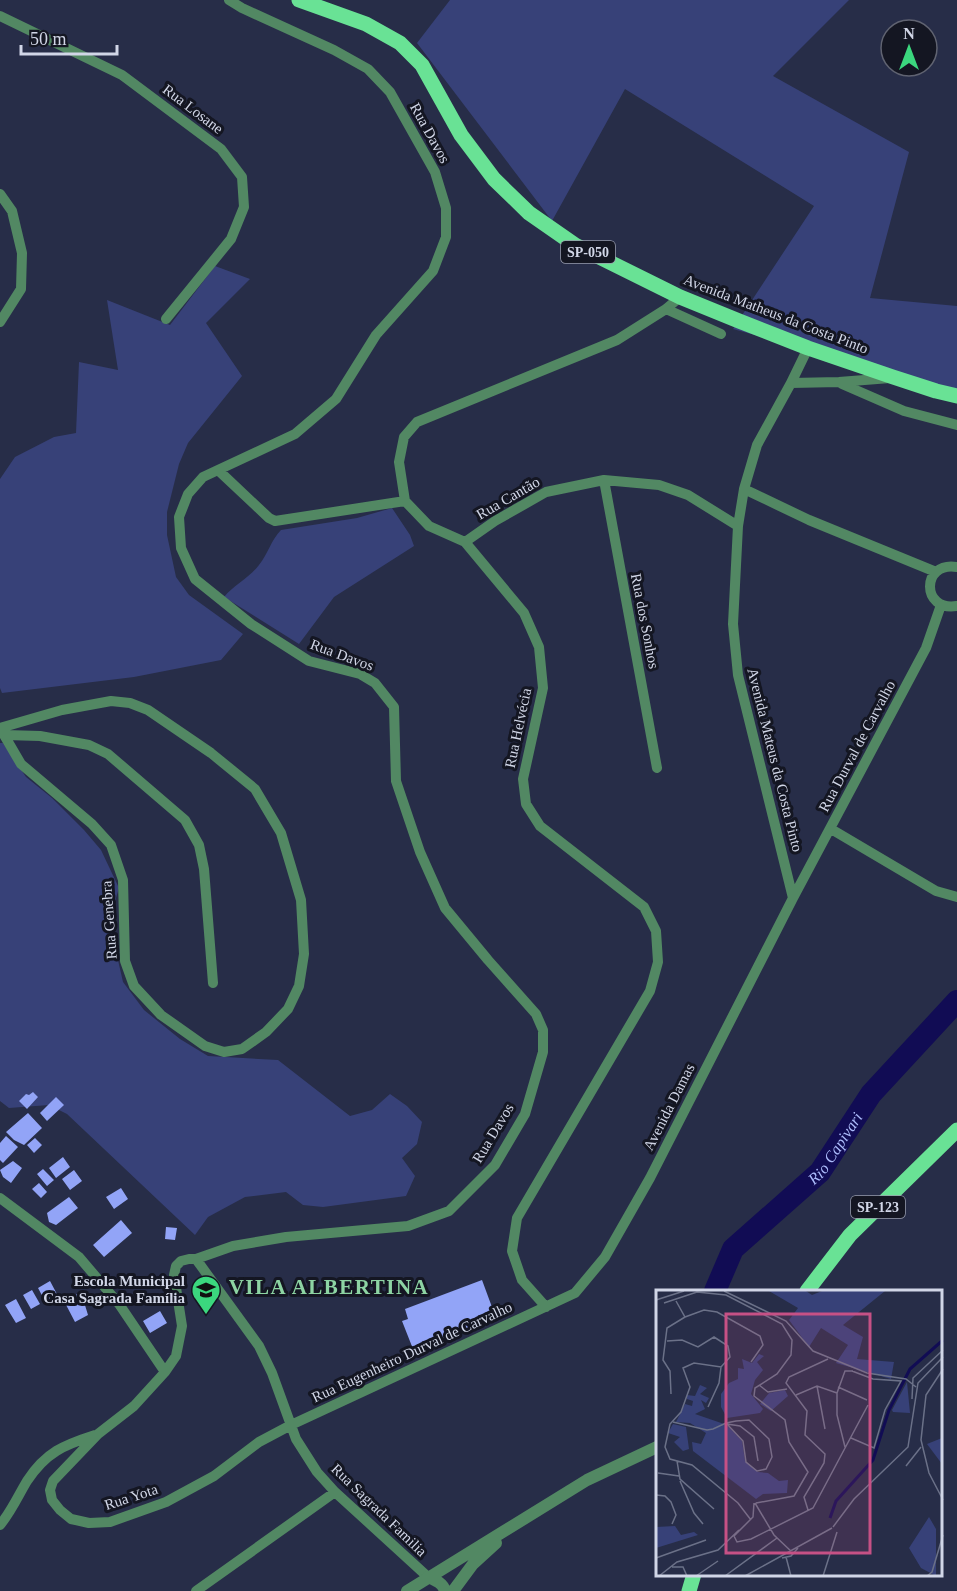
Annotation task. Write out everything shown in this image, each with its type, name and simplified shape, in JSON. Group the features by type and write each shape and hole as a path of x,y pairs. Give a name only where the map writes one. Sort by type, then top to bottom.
{"main road":[{"name":"Avenida Matheus da Costa Pinto","path":"298,0 366,24 400,43 422,65 461,135 494,179 529,213 575,245 680,297 808,348 957,396"},
{"name":"SP-123","path":"808,1290 850,1235 957,1130"},
{"path":"688,1591 694,1576"}],"street":[{"name":"Rua Davos","path":"196,1259 233,1246 286,1237 408,1226 449,1210 495,1165 525,1114 543,1052 543,1030 536,1014 445,908 420,852 396,781 393,707 375,683 360,674 309,661 250,624 195,579 181,548 179,517 188,494 203,477 295,434 336,399 376,334 433,271 446,237 446,208 435,172 390,92 368,69 334,50 229,0"},
{"name":"Rua Losane","path":"0,16 122,75 221,149 242,177 244,207 231,239 166,319"},
{"path":"0,194 12,211 22,253 21,289 0,322"},
{"path":"218,470 275,521 405,501 399,462 404,437 417,422 617,340 666,309 680,297"},
{"path":"666,309 721,334"},
{"name":"Avenida Mateus da Costa Pinto","path":"793,898 738,675 733,624 738,526 744,489 757,445 808,348"},
{"path":"790,383 839,382 893,377"},
{"path":"839,382 904,411 957,425"},
{"name":"Rua Cantão","path":"465,542 546,492 604,480 659,485 688,495 738,526"},
{"name":"Rua dos Sonhos","path":"604,480 657,768"},
{"path":"744,489 809,520 936,572"},
{"name":"Rua Helvécia","path":"405,501 429,526 465,542 524,613 539,647 543,688 523,779 526,804 540,826 644,907 656,931 658,962 650,991 518,1218 512,1251 522,1280 546,1306"},
{"path":"957,567 942,567 931,578 930,585 931,593 941,605 957,606"},
{"name":"Rua Durval de Carvalho","path":"793,898 926,648 941,605"},
{"name":"Rua Genebra","path":"111,701 130,703 148,710 202,747 255,789 281,833 301,900 304,954 299,986 292,1002 266,1032 242,1048 224,1052 205,1046 161,1015 134,986 125,961 123,880 111,845 92,824 21,764 2,730 62,710 111,701"},
{"path":"2,730 89,745 108,754 185,820 199,845 204,869 213,983"},
{"path":"831,829 936,891 957,897"},
{"name":"Avenida Damas","path":"546,1306 575,1293 605,1257 650,1178 793,898"},
{"path":"0,1198 80,1257 119,1304 165,1372"},
{"path":"0,1525 28,1479 47,1457 66,1444 99,1434 134,1406 165,1372 176,1356 182,1326 174,1275 176,1266 181,1261 196,1259"},
{"name":"Rua Sagrada Familia","path":"196,1259 259,1346 272,1373 296,1438 317,1472 335,1492 428,1577"},
{"name":"Rua Eugenheiro Durval de Carvalho","path":"291,1425 546,1306"},
{"name":"Rua Yota","path":"99,1434 53,1481 50,1490 52,1500 60,1510 71,1519 89,1523 110,1522 166,1502 214,1476 259,1442 291,1425"},
{"path":"407,1591 587,1480 656,1447"},
{"path":"196,1591 335,1492"},
{"path":"453,1591 473,1564 514,1526"},
{"path":"428,1577 437,1581 445,1591"}],"shaded area":[{"path":"450,0 849,0 773,76 909,152 870,298 957,306 957,391 733,329 814,206 625,89 552,221 417,43"},
{"path":"215,266 250,279 206,323 242,376 188,443 179,464 167,512 167,535 176,577 189,595 243,634 221,660 134,677 2,693 0,688 0,479 15,457 54,437 76,433 79,362 118,370 107,300 170,325"},
{"path":"392,508 410,535 414,546 334,597 299,644 224,597 259,565 281,530 357,518"},
{"path":"0,743 3,743 26,777 52,798 101,850 119,888 109,921 123,982 144,1010 180,1039 208,1056 278,1060 350,1116 372,1110 390,1094 407,1106 422,1122 417,1144 402,1158 415,1176 406,1196 323,1207 303,1205 286,1192 245,1197 208,1217 195,1235 67,1114 49,1105 9,1108 0,1101"}],"building":[{"path":"33,1092 38,1097 27,1109 19,1101 26,1094"},
{"path":"56,1097 64,1105 47,1121 40,1113"},
{"path":"28,1113 42,1128 24,1145 14,1140 6,1132"},
{"path":"6,1136 18,1147 3,1163 0,1160 0,1143"},
{"path":"35,1138 42,1145 34,1153 27,1145"},
{"path":"63,1157 70,1167 56,1178 49,1168"},
{"path":"13,1161 22,1168 11,1183 3,1177 0,1170"},
{"path":"43,1169 54,1180 47,1186 37,1174"},
{"path":"74,1170 82,1181 70,1190 62,1179"},
{"path":"39,1183 47,1192 41,1198 32,1189"},
{"path":"121,1188 128,1199 114,1209 106,1197"},
{"path":"69,1197 78,1208 56,1225 49,1222 47,1213"},
{"path":"121,1220 132,1233 104,1257 93,1245"},
{"path":"166,1227 177,1228 175,1240 165,1239"},
{"path":"482,1280 496,1318 413,1349 402,1321 408,1319 405,1309"},
{"path":"50,1281 58,1296 46,1303 38,1288"},
{"path":"32,1290 40,1304 31,1309 23,1295"},
{"path":"81,1292 88,1315 75,1322 64,1301"},
{"path":"16,1299 26,1318 16,1323 5,1305"},
{"path":"160,1311 167,1323 150,1333 143,1321"}],"waterway":[{"name":"Rio Capivari","path":"715,1290 733,1249 820,1172 871,1094 957,1001"}],"place":[{"name":"Escola Municipal Casa Sagrada Família","path":"206,1316"}],"district":[{"name":"VILA ALBERTINA","path":"329,1287"}]}
